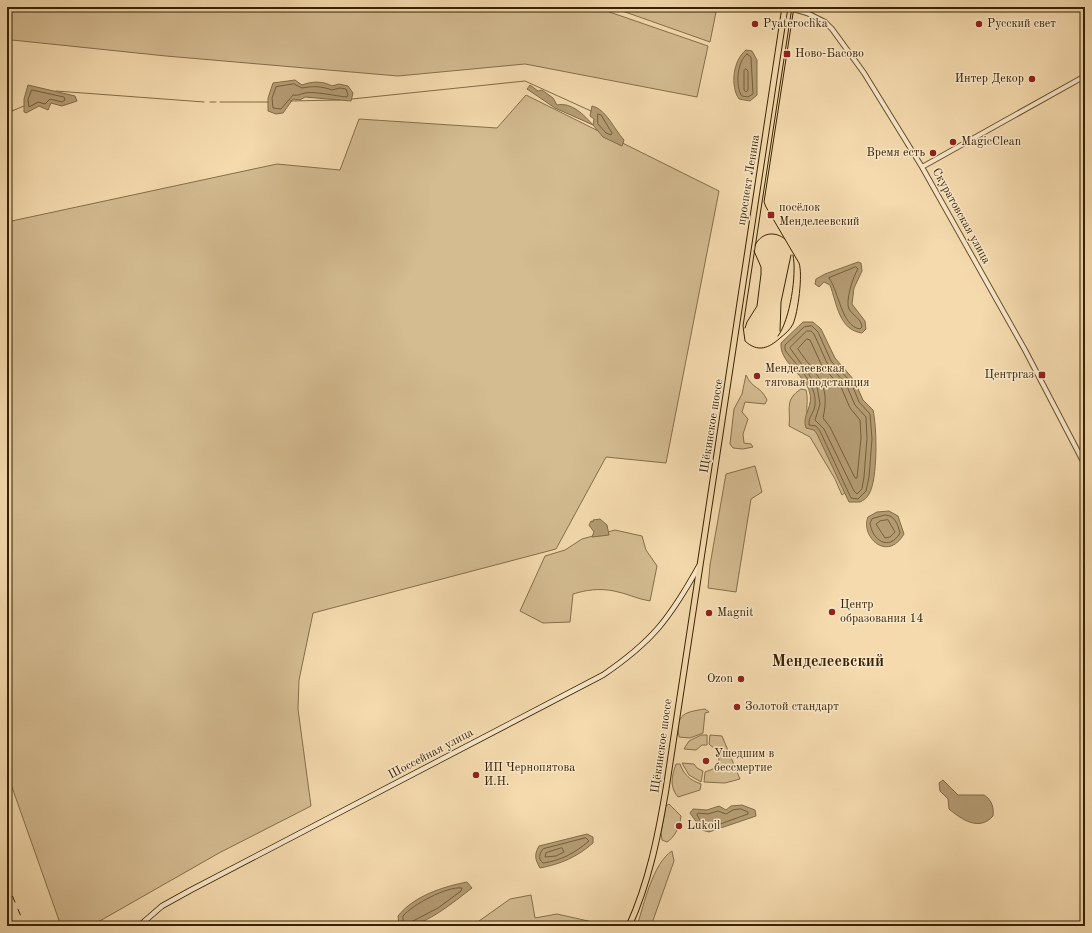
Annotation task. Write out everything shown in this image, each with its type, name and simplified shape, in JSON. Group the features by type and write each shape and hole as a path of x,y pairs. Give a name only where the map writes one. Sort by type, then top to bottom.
{"main road":[{"name":"проспект Ленина","path":"732,356 786,7"},
{"name":"Щёкинское шоссе","path":"629,926 643,893 658,839 732,356"},
{"name":"Шоссейная улица","path":"139,926 162,906 191,890 603,675 632,655 660,628 671,614 700,565"}],"street":[{"name":"Скуратовская улица","path":"786,7 817,17 832,29 864,73 922,167 1025,350 1085,465"},
{"path":"922,167 1085,76"}],"shaded area":[{"path":"7,7 595,7 708,46 697,97 525,64 398,76 166,56 12,40 7,44"},
{"path":"611,7 717,7 710,42"},
{"path":"526,95 719,191 666,463 606,457 556,549 313,613 299,680 298,709 311,806 219,853 91,926 61,926 7,773 7,222 277,164 340,170 359,119 497,128"},
{"path":"746,375 751,383 762,392 767,400 765,404 745,402 742,412 748,419 743,434 744,443 751,444 753,447 743,449 733,448 730,444 734,409 742,394"},
{"path":"801,389 806,390 808,418 814,422 846,492 842,495 835,479 810,437 789,426 790,401 792,397"},
{"path":"755,466 762,492 751,499 736,592 708,588 710,565 726,474"},
{"path":"615,530 642,536 646,550 657,566 650,601 614,591 593,590 573,594 570,622 543,623 520,611 545,556 565,550 582,539"},
{"path":"705,709 709,712 705,713 703,733 690,738 679,737 678,729 680,719 692,711"},
{"path":"701,735 707,735 707,745 702,745 696,750 684,749 689,741"},
{"path":"710,735 722,736 740,779 725,783 704,782 705,772 713,769 719,760 716,750 709,744"},
{"path":"682,763 694,764 697,768 703,771 701,782 689,775"},
{"path":"676,764 680,764 688,777 701,784 700,790 678,797 672,785"},
{"path":"669,804 681,816 677,831 667,842 662,840 661,833 666,806"},
{"path":"672,851 674,861 651,926 637,926 654,874 665,857"},
{"path":"531,895 535,918 557,914 597,923 596,926 472,926 510,899"}],"water":[{"path":"746,50 752,51 757,60 757,95 750,101 739,99 734,87 734,73 736,66 738,60"},
{"path":"295,80 302,85 317,82 332,86 339,84 348,86 353,93 351,101 305,97 300,100 293,99 283,113 276,114 268,111 268,98 273,83"},
{"path":"28,85 75,96 77,101 62,106 51,103 48,110 39,106 26,113 24,112 24,99"},
{"path":"530,85 538,91 542,90 553,98 557,105 568,105 573,107 586,117 593,125 555,108 527,89"},
{"path":"592,106 602,111 610,120 624,140 622,146 603,137 593,125 594,119 590,116"},
{"path":"858,262 861,263 862,271 854,288 852,304 865,321 866,329 862,333 854,331 844,322 837,308 830,285 824,282 819,287 815,284 816,279 825,274"},
{"path":"803,322 813,322 821,329 835,358 854,380 863,400 873,410 876,440 874,477 869,494 860,502 849,502 817,434 814,430 806,428 805,419 810,401 809,390 802,378 787,362 781,350 781,343"},
{"path":"889,511 898,516 904,534 897,542 890,546 883,546 877,544 871,538 868,532 868,517 877,512"},
{"path":"600,519 607,525 609,535 592,537 594,532 589,525 591,521 593,522 593,520"},
{"path":"943,780 958,795 984,795 992,804 993,816 988,821 976,823 965,820 954,813 949,809 948,799 940,791 939,783"},
{"path":"742,805 755,810 756,816 709,832 702,830 690,813 693,809 707,810 719,806 726,810 731,806"},
{"path":"587,834 593,837 593,843 587,848 568,859 540,868 536,857 536,852 539,846"},
{"path":"467,882 472,888 437,914 417,924 407,926 399,925 398,916 412,903 429,893"}],"waterway":[{"path":"352,99 525,81 591,111"},
{"path":"56,91 204,102"},
{"path":"290,101 340,100"},
{"path":"210,102 216,102"},
{"path":"220,102 268,102"},
{"path":"7,113 24,106"}],"tram line":[{"path":"792,7 743,326 745,341 750,345 759,348 768,347 784,335 793,324 797,311 799,294 799,263 764,202 794,7"},
{"path":"755,245 761,237 769,234 781,236 785,239"},
{"path":"745,328 757,306 761,274 761,267 754,251"},
{"path":"780,331 781,302 791,255"},
{"path":"778,336 786,319 792,297 794,273 793,255"}],"railway":[{"path":"7,883 25,926"}],"place":[{"name":"Pyaterochka","path":"755,24"},
{"name":"Русский свет","path":"979,24"},
{"name":"Ново-Басово","path":"787,54"},
{"name":"Интер Декор","path":"1032,79"},
{"name":"MagicClean","path":"953,142"},
{"name":"Время есть","path":"933,153"},
{"name":"посёлок Менделеевский","path":"771,215"},
{"name":"Центргаз","path":"1042,375"},
{"name":"Менделеевская тяговая подстанция","path":"757,376"},
{"name":"Центр образования 14","path":"832,612"},
{"name":"Magnit","path":"709,613"},
{"name":"Ozon","path":"741,679"},
{"name":"Золотой стандарт","path":"737,707"},
{"name":"Ушедшим в бессмертие","path":"706,761"},
{"name":"ИП Чернопятова И.Н.","path":"476,775"},
{"name":"Lukoil","path":"679,826"}],"district":[{"name":"Менделеевский","path":"828,662"}]}
